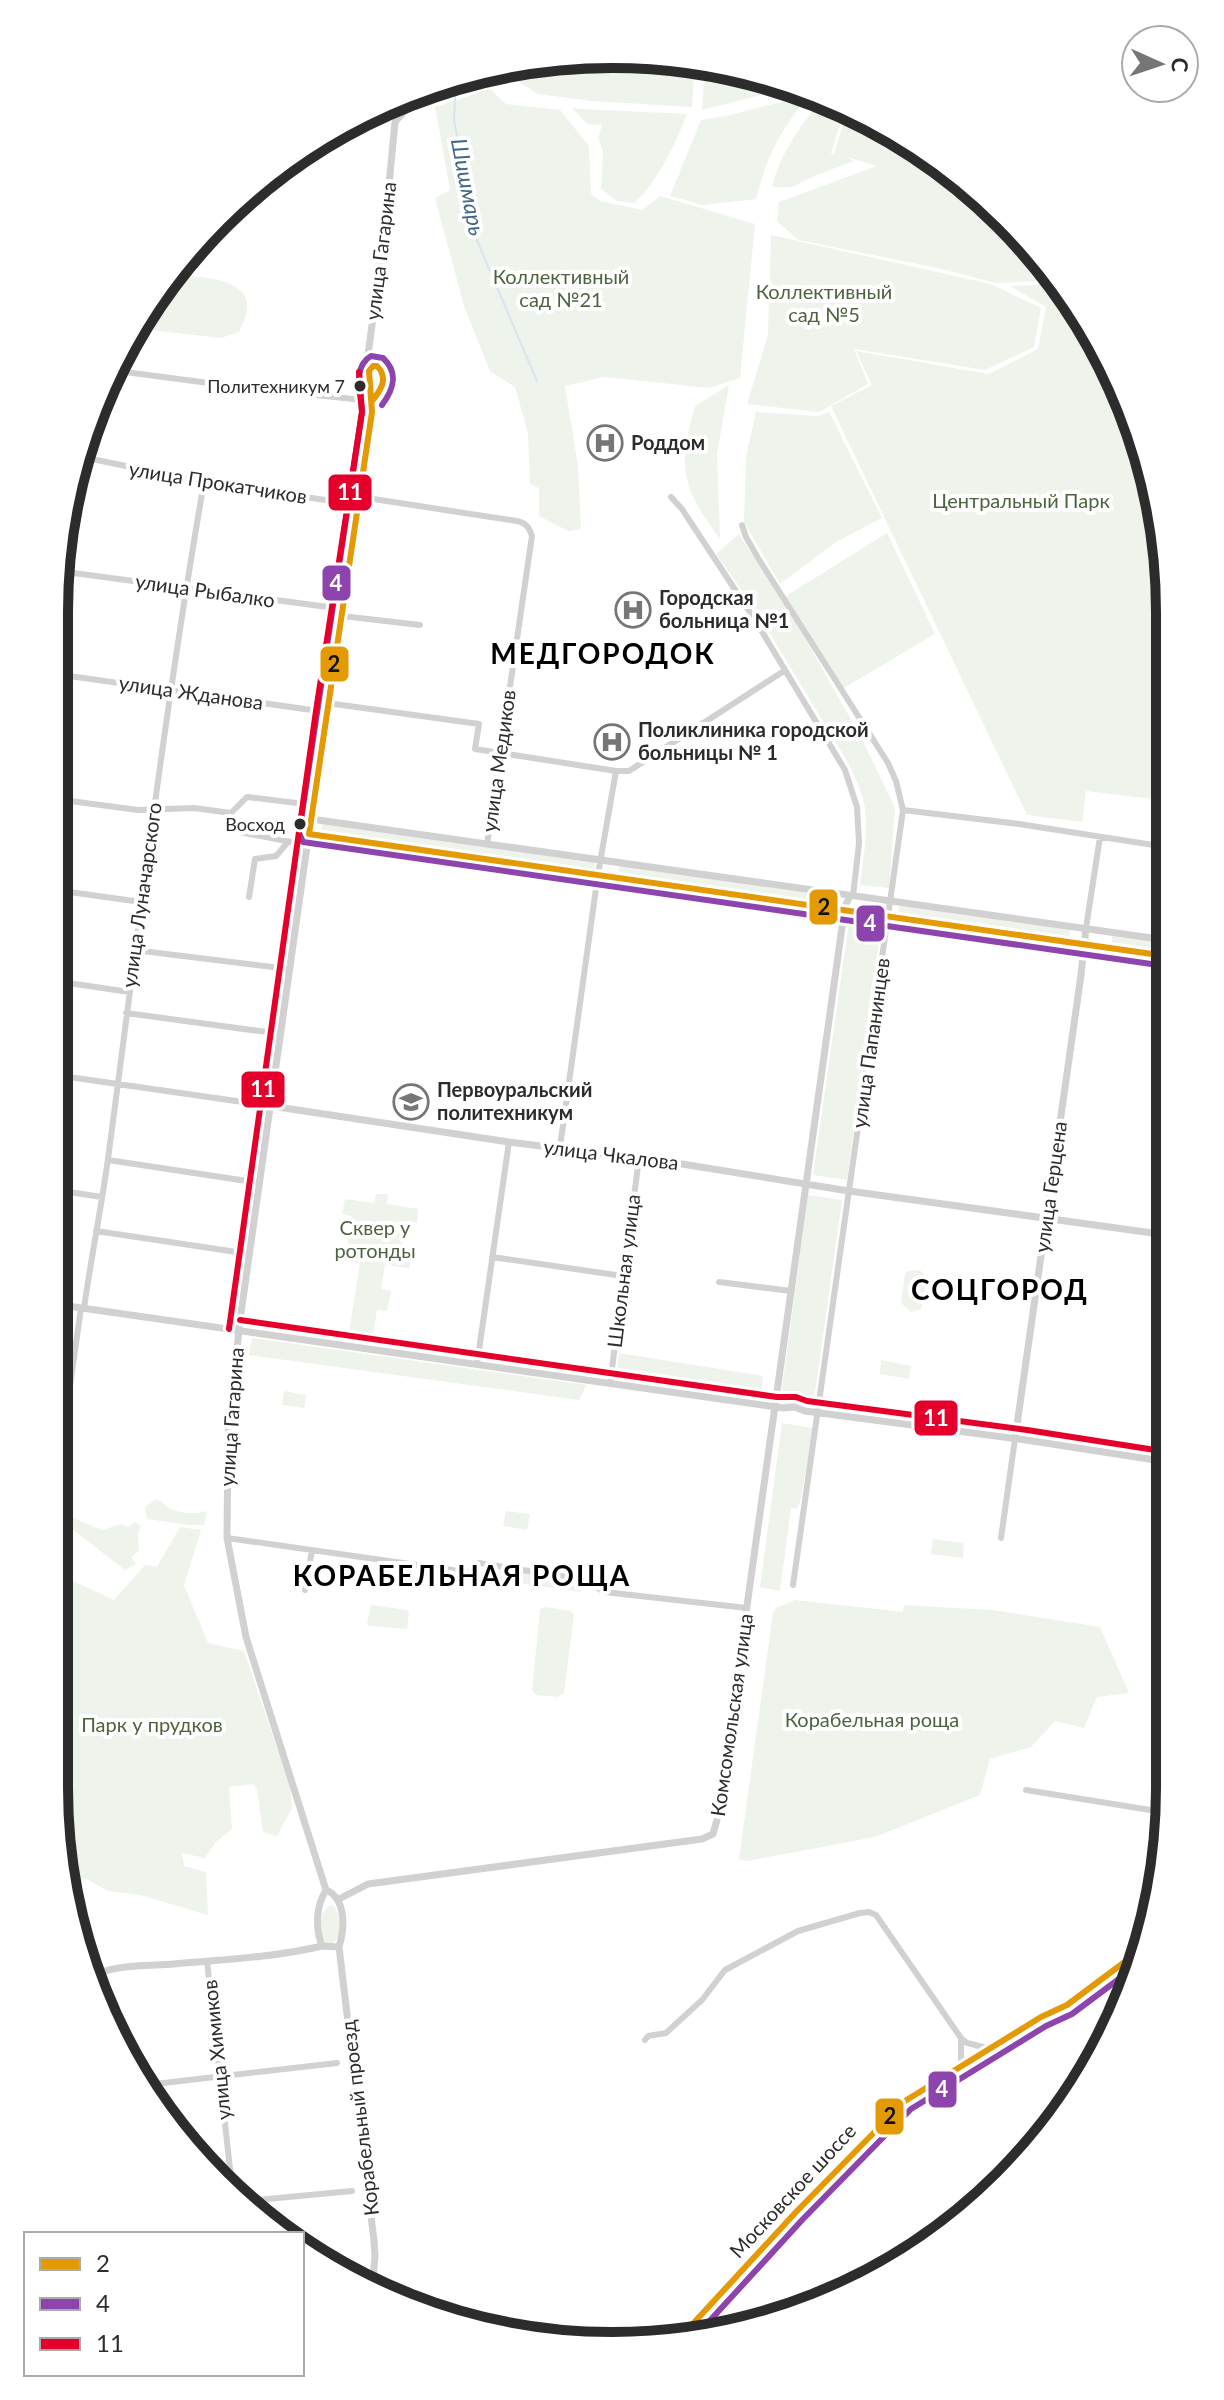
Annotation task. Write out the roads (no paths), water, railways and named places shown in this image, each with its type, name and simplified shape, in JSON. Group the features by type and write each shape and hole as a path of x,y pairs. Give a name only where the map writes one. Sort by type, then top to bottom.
{"main road":[{"name":"Московское шоссе","path":"691,2326 893,2112 961,2065 1067,2005 1128,1959"}],"street":[{"name":"улица Гагарина","path":"326,1890 238,1604 227,1538 228,1435 239,1330 289,969 372,401 368,355 395,122 404,109"},
{"path":"124,372 372,401"},
{"name":"улица Прокатчиков","path":"91,459 204,482 517,521 527,526 532,536"},
{"name":"улица Луначарского","path":"70,1386 108,1160 134,950 204,482"},
{"path":"671,497 755,620 845,770 855,798 859,843 852,896 844,910 776,1407"},
{"name":"улица Папанинцев","path":"742,525 758,558 888,763 903,810 793,1585"},
{"name":"улица Медиков","path":"487,844 532,536"},
{"name":"улица Рыбалко","path":"69,572 420,625"},
{"path":"327,703 479,724 475,749 629,771 784,671"},
{"name":"улица Жданова","path":"68,676 326,712"},
{"path":"560,1147 598,874 616,771"},
{"path":"231,813 247,797 313,805"},
{"path":"68,801 154,811 194,808 231,813"},
{"path":"903,810 1156,845"},
{"path":"231,813 240,832 307,845"},
{"path":"311,819 1156,938"},
{"path":"309,834 1156,955"},
{"name":"улица Герцена","path":"1001,1538 1100,837"},
{"path":"249,897 255,859 276,856 288,842"},
{"path":"68,892 141,902"},
{"path":"134,950 289,969"},
{"path":"68,983 129,992"},
{"path":"126,1013 281,1034"},
{"name":"улица Чкалова","path":"68,1077 1156,1233"},
{"path":"477,1364 509,1142"},
{"name":"Школьная улица","path":"610,1384 639,1158"},
{"path":"108,1160 260,1183"},
{"path":"68,1192 102,1197"},
{"path":"96,1231 250,1254"},
{"path":"492,1257 623,1276"},
{"path":"719,1282 791,1291"},
{"path":"68,1306 1156,1460"},
{"name":"Комсомольская улица","path":"339,1899 368,1884 708,1838 713,1834 776,1407"},
{"path":"227,1538 473,1573 479,1563 585,1580 604,1592 747,1608"},
{"path":"305,1590 312,1550"},
{"path":"1026,1790 1155,1811"},
{"path":"322,1946 318,1933 319,1908 326,1890 339,1899"},
{"name":"Корабельный проезд","path":"339,1899 342,1912 339,1947 373,2228 373,2277"},
{"path":"645,2040 648,2036 666,2033 702,2000 725,1970 798,1931 869,1912 876,1915 961,2038 975,2046 990,2048"},
{"path":"100,1972 322,1946 339,1947"},
{"name":"улица Химиков","path":"207,1961 231,2177"},
{"path":"961,2038 961,2065"},
{"path":"156,2084 337,2063"},
{"path":"257,2200 352,2191"}],"waterway":[{"name":"Шишмарь","path":"456,92 454,119 475,236 537,381"}],"place":[{"name":"Политехникум 7","path":"360,386"},
{"name":"Роддом","path":"605,443"},
{"name":"Городская больница №1","path":"633,610"},
{"name":"Поликлиника городской больницы № 1","path":"612,742"},
{"name":"Восход","path":"300,824"},
{"name":"Первоуральский политехникум","path":"411,1102"}],"district":[{"name":"МЕДГОРОДОК","path":"603,654"},
{"name":"СОЦГОРОД","path":"1000,1290"},
{"name":"КОРАБЕЛЬНАЯ РОЩА","path":"462,1576"}],"park label":[{"name":"Коллективный сад №21","path":"561,288"},
{"name":"Коллективный сад №5","path":"824,304"},
{"name":"Центральный Парк","path":"1021,501"},
{"name":"Сквер у ротонды","path":"375,1240"},
{"name":"Корабельная роща","path":"872,1720"},
{"name":"Парк у прудков","path":"152,1725"}]}
